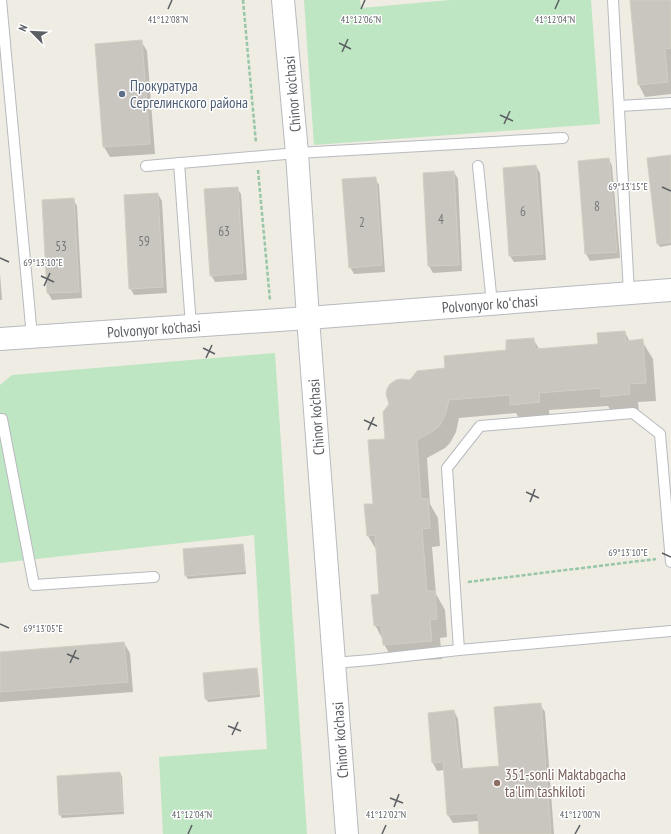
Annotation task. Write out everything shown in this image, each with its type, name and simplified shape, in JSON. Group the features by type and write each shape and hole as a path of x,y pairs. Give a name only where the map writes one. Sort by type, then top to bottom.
{"street":[{"name":"Chinor ko'chasi","path":"283,0 297,153 347,834"},
{"name":"Polvonyor koʻchasi","path":"308,318 671,290"},
{"name":"Polvonyor ko'chasi","path":"0,339 308,318"}],"lane":[{"path":"1,0 32,337"},
{"path":"613,0 629,293"},
{"path":"619,106 671,103"},
{"path":"146,166 297,153 563,138"},
{"path":"179,163 191,326"},
{"path":"478,166 492,304"},
{"path":"459,650 446,468 480,426 633,413 660,434 671,560"},
{"path":"0,419 2,419 34,585 154,577"},
{"path":"334,663 671,631"}],"path":[{"path":"454,584 671,560"}],"green space":[{"path":"304,0 360,0 361,8 450,0 591,0 600,124 314,145"},
{"path":"275,353 307,834 163,834 159,757 267,749 254,535 0,563 0,385 12,375"}],"building":[{"path":"630,0 671,0 671,48 665,49 668,82 638,85"},
{"name":"Прокуратура Сергелинского района","path":"142,40 150,144 103,147 95,44"},
{"path":"671,155 671,242 657,244 647,158"},
{"path":"609,158 617,252 585,254 578,161"},
{"path":"536,165 543,254 509,256 503,168"},
{"path":"454,171 459,265 428,266 423,173"},
{"path":"376,177 382,265 349,268 342,179"},
{"path":"238,187 243,273 210,276 204,189"},
{"path":"158,193 163,287 129,289 124,195"},
{"path":"74,198 79,292 47,293 42,200"},
{"path":"625,331 626,341 643,339 646,383 629,384 630,394 601,397 601,388 539,393 540,402 510,405 510,395 449,400 446,413 440,425 435,430 417,440 421,499 428,499 430,528 422,529 427,591 435,591 437,619 430,620 432,641 383,645 381,625 374,626 371,595 379,594 375,535 367,536 364,504 373,504 368,440 385,439 383,412 389,404 386,394 390,384 401,379 410,380 417,371 445,368 444,356 506,350 506,340 534,338 535,349 598,344 597,333"},
{"path":"243,544 245,571 185,576 183,549"},
{"path":"124,642 128,682 0,692 0,652"},
{"path":"257,668 259,694 205,699 203,673"},
{"path":"541,703 551,834 479,834 478,813 447,815 443,762 432,763 428,713 454,710 460,769 499,766 494,707"},
{"path":"120,772 123,811 59,815 57,776"}],"place":[{"name":"Прокуратура Сергелинского района","path":"122,94"},
{"name":"351-sonli Maktabgacha ta'lim tashkiloti","path":"497,783"}]}
